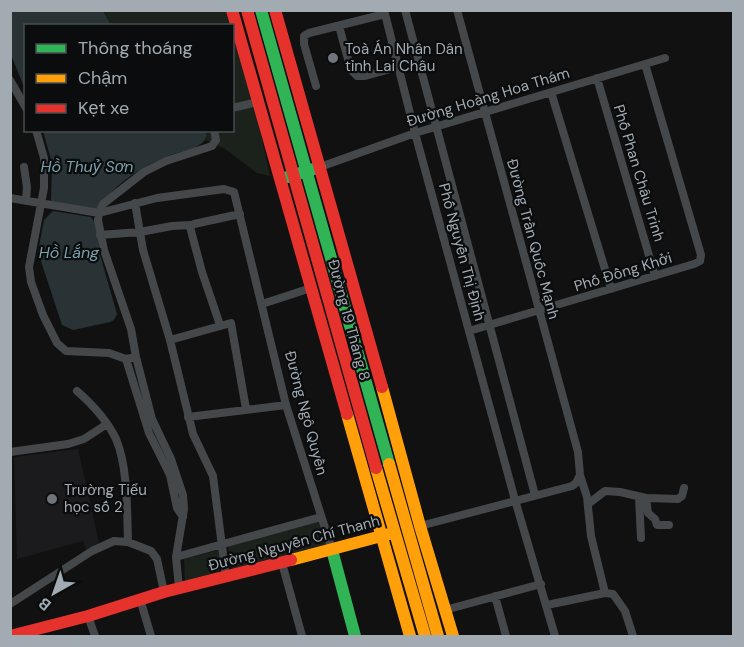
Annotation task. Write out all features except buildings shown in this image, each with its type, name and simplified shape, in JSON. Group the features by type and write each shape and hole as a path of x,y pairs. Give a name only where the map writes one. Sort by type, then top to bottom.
{"main road":[{"name":"Đường 19 Tháng 8","path":"232,10 311,288 387,534 425,636"},
{"name":"Đường 19 Tháng 8","path":"247,10 301,174 438,636"},
{"name":"Đường 19 Tháng 8","path":"261,10 410,636"},
{"name":"Đường 19 Tháng 8","path":"275,10 453,636"},
{"path":"280,179 320,167"},
{"name":"Đường Nguyễn Chí Thanh","path":"10,636 164,592 420,526"},
{"name":"Đường Ngô Quyền","path":"332,550 355,636"}],"street":[{"name":"Phố Nguyễn Thị Định","path":"405,10 535,495"},
{"name":"Đường Trần Quốc Mạnh","path":"457,10 578,452 580,475 588,504 592,545 605,593"},
{"path":"316,86 303,38 309,33 385,12"},
{"name":"Phố Nguyễn Thị Định","path":"385,12 415,133 514,500 555,636"},
{"path":"339,26 351,70 355,75 365,76 399,67"},
{"name":"Đường Hoàng Hoa Thám","path":"320,167 415,133 665,58"},
{"name":"Phố Đồng Khởi","path":"470,331 700,261 701,255 645,64"},
{"name":"Phố Phan Châu Trinh","path":"597,78 655,276"},
{"path":"10,80 24,104"},
{"path":"551,92 611,289"},
{"path":"234,108 258,102"},
{"path":"37,132 44,158 42,203 30,254 29,274 36,298 53,337 61,347 70,352 109,353 126,360 136,357"},
{"path":"179,588 176,557 183,517 184,502 181,485 152,419 130,329 100,235 99,213 108,199 144,172 156,165 212,146 216,140 214,132"},
{"path":"24,167 27,187 26,201"},
{"name":"Đường Ngô Quyền","path":"135,203 224,189 232,190 235,195 286,405 332,550"},
{"path":"10,198 99,213 135,203 150,274 170,340 193,435 213,476 226,577"},
{"path":"100,235 191,225 240,214"},
{"path":"191,225 195,249 220,325"},
{"path":"262,304 311,288"},
{"path":"170,340 231,323 246,409"},
{"path":"126,360 149,433 170,475 177,508 183,517"},
{"path":"77,391 94,406 116,439 121,457 128,542"},
{"path":"188,417 286,405"},
{"path":"10,452 76,442 106,423"},
{"name":"Đường Nguyễn Chí Thanh","path":"420,526 572,486 580,475"},
{"path":"588,504 605,491 642,497 678,499 682,496 684,488"},
{"path":"638,536 642,497"},
{"path":"642,497 648,513 655,519 657,525 669,525"},
{"path":"176,557 321,517"},
{"path":"10,604 102,546 114,541 128,542 147,548 155,555 164,592"},
{"path":"282,563 302,636"},
{"path":"445,610 541,584"},
{"path":"547,605 605,593 613,594 622,604 633,636"},
{"path":"495,596 506,636"},
{"path":"140,599 151,636"},
{"path":"88,615 95,636"}],"shaded area":[{"path":"103,11 228,11 232,24 110,24"},
{"path":"234,31 248,77 270,176 257,173 225,149 205,140 207,132 234,132"},
{"name":"Trường Tiểu học số 2","path":"78,449 99,543 86,550 83,541 17,559 14,457"},
{"path":"320,520 327,546 232,572 228,546"},
{"path":"219,550 219,573 185,584 184,559"}],"water":[{"path":"10,11 103,11 110,24 24,24 24,87 11,55"},
{"name":"Hồ Thuỷ Sơn","path":"43,132 207,132 205,139 199,145 160,160 120,184 96,210 53,204 51,200 52,163"},
{"name":"Hồ Lắng","path":"53,211 91,217 96,224 100,255 117,314 114,320 73,330 62,325 38,252 44,220"}],"traffic: fast":[{"path":"261,10 389,464"},
{"path":"281,179 320,167"},
{"path":"332,550 355,636"}],"traffic: slow":[{"path":"382,387 453,636"},
{"path":"347,414 410,636"},
{"path":"389,464 438,636"},
{"path":"376,468 425,636"},
{"path":"291,560 389,534"}],"traffic: jam":[{"path":"232,10 347,414"},
{"path":"247,10 376,468"},
{"path":"275,10 382,387"},
{"path":"10,636 88,616 164,592 291,560"}],"place":[{"name":"Toà Án Nhân Dân tỉnh Lai Châu","path":"333,58"},
{"name":"Trường Tiểu học số 2","path":"52,499"}]}
